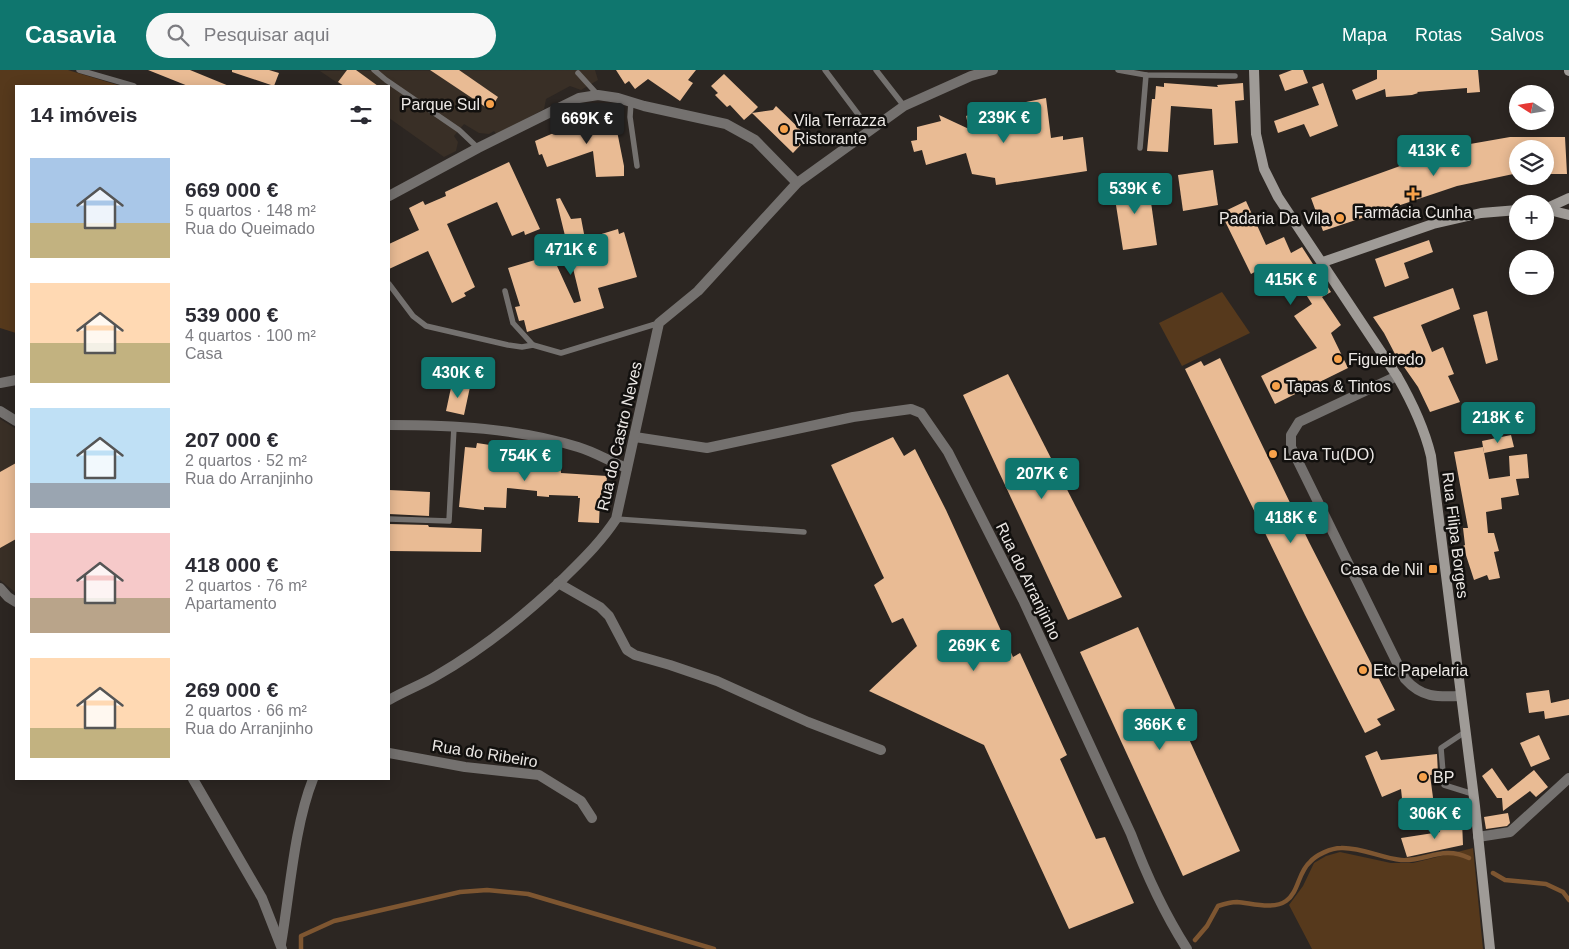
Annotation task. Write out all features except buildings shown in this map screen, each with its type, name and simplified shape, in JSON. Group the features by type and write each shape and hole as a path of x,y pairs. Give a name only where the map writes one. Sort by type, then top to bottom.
{"main road":[{"name":"Rua Filipa Borges","path":"1248,70 1254,75 1256,134 1264,169 1278,197 1397,376 1414,406 1426,434 1431,456 1461,696 1490,949"},
{"path":"1554,205 1569,198"},
{"path":"1323,262 1433,224 1481,213 1509,211"},
{"path":"1554,211 1569,215"}],"street":[{"path":"659,323 698,292 797,183 904,106 971,76 993,70"},
{"path":"390,195 478,148 579,98 598,95 726,124 755,140 797,183"},
{"name":"Rua do Castro Neves","path":"390,700 435,677 505,630 558,583 603,539 616,519 659,323"},
{"path":"1397,376 1299,422 1290,435 1291,447 1405,679 1412,687 1423,694 1461,696"},
{"path":"0,383 15,380"},
{"name":"Rua do Arranjinho","path":"635,437 707,448 853,417 911,409 921,413 948,452 1022,600 1131,834 1143,866 1187,949"},
{"path":"0,411 15,419"},
{"path":"390,425 454,427 539,437 580,448 627,468"},
{"path":"558,583 600,607 610,616 627,650 636,655 717,681 808,722 881,750"},
{"path":"0,588 15,601"},
{"name":"Rua do Ribeiro","path":"390,753 465,766 539,775 581,801 592,818"},
{"path":"1478,837 1510,832 1569,778"},
{"path":"194,780 262,898 282,947"},
{"path":"282,947 296,846 313,780"}],"lane":[{"path":"79,70 131,85"},
{"path":"825,70 870,130"},
{"path":"876,70 904,106"},
{"path":"1118,70 1146,75 1235,76"},
{"path":"377,71 459,130 478,148"},
{"path":"578,73 598,95"},
{"path":"1140,148 1146,75"},
{"path":"631,102 630,117 637,166"},
{"path":"390,285 413,316 426,326 508,346 522,347 533,345 561,353 659,323"},
{"path":"505,291 513,323 533,345"},
{"path":"390,519 450,521 454,427"},
{"path":"616,519 804,532"},
{"path":"1465,732 1441,748 1444,785 1473,794"}],"shaded area":[{"path":"0,70 68,70 118,85 15,85 15,333 0,328"},
{"name":"Parque Sul","path":"595,70 598,80 581,90 570,86 546,99 544,109 497,135 494,131 489,134 479,133 464,124 454,136 458,142 456,151 444,157 390,119 390,85 341,85 320,71"},
{"path":"1222,292 1250,333 1182,366 1159,323"},
{"path":"0,419 15,428 15,592 0,580"},
{"path":"1473,848 1483,949 1312,949 1289,905 1303,886 1314,863 1326,856 1340,852 1391,863 1413,863"}],"waterway":[{"path":"1195,940 1207,926 1218,906 1237,902 1275,905 1286,901 1294,893 1306,866 1316,857 1333,849 1356,849 1401,860 1418,859 1442,853 1459,854 1469,858"},
{"path":"1493,873 1505,880 1546,884 1563,892 1569,900"},
{"path":"301,949 301,936 334,921 460,892 487,890 528,894 714,949"}],"place":[{"name":"Parque Sul","path":"490,104"},
{"name":"Vila Terrazza Ristorante","path":"784,129"},
{"name":"Farmácia Cunha","path":"1413,194"},
{"name":"Padaria Da Vila","path":"1340,218"},
{"name":"Figueiredo","path":"1338,359"},
{"name":"Tapas & Tintos","path":"1276,386"},
{"name":"Lava Tu(DO)","path":"1273,454"},
{"name":"Casa de Nil","path":"1433,569"},
{"name":"Etc Papelaria","path":"1363,670"},
{"name":"BP","path":"1423,777"}]}
